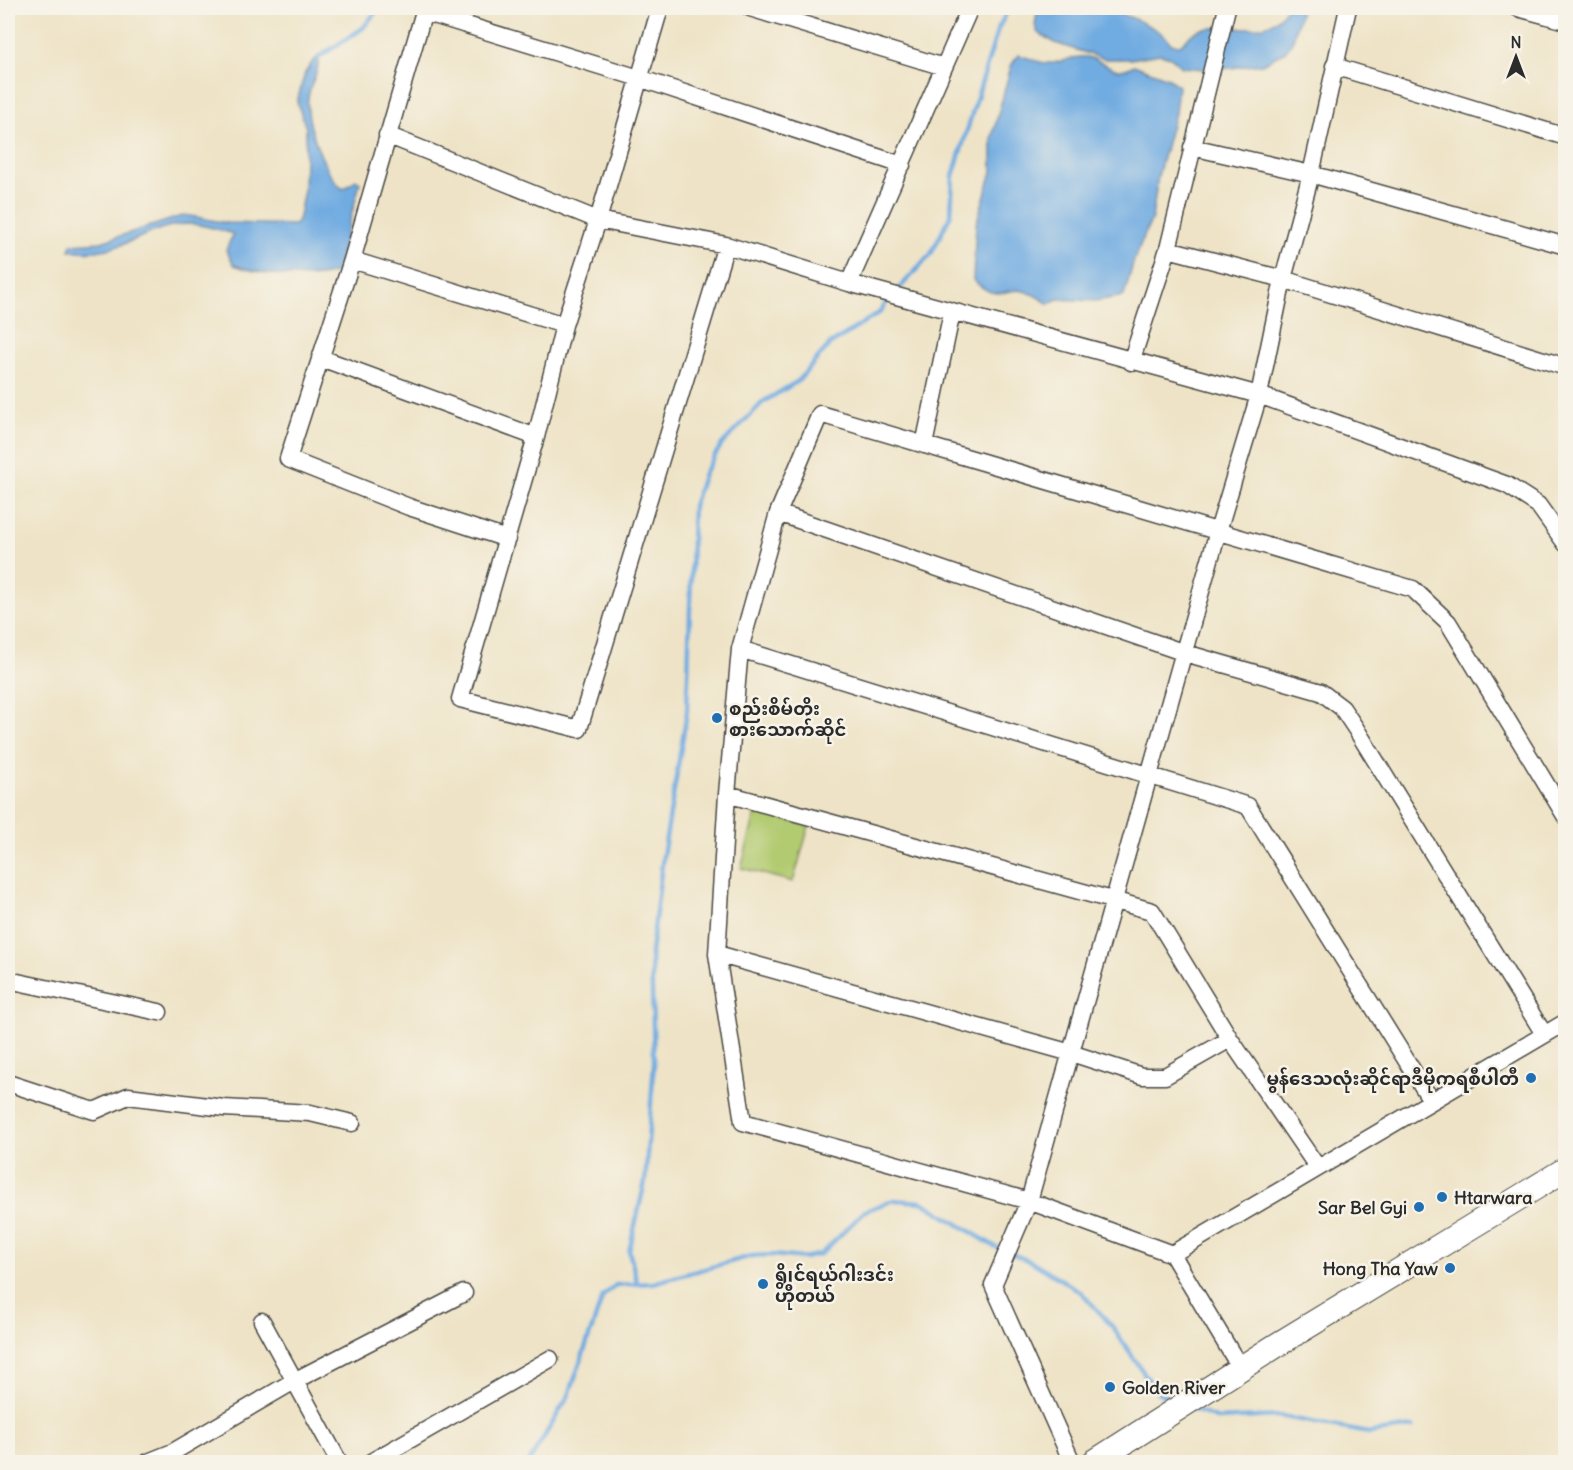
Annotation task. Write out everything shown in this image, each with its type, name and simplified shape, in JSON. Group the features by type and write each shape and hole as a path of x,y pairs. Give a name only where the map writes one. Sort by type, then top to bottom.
{"main road":[{"path":"1094,1462 1566,1169"}],"street":[{"path":"660,8 598,220 564,325 536,437 460,699 579,729 726,245"},
{"path":"750,8 944,67"},
{"path":"849,283 970,8"},
{"path":"1131,362 1168,249 1227,8"},
{"path":"1072,1462 993,1285 1029,1201 1218,531 1259,395 1283,279 1311,174 1348,8"},
{"path":"1518,8 1566,21"},
{"path":"507,539 409,507 288,459 352,260 424,10 902,165"},
{"path":"1334,66 1566,137"},
{"path":"387,135 598,220 726,245 952,312 1259,395 1507,485 1538,505 1566,544"},
{"path":"1192,147 1311,174 1566,246"},
{"path":"1168,249 1283,279 1566,367"},
{"path":"352,260 564,325"},
{"path":"924,445 952,312"},
{"path":"321,358 536,437"},
{"path":"1241,1369 1172,1254 1029,1201 743,1122 717,954 727,794 740,649 778,513 820,414 1413,589 1448,622 1566,817"},
{"path":"778,513 1185,653 1321,692 1342,708 1544,1034"},
{"path":"740,649 1148,777 1248,806 1431,1100"},
{"path":"727,794 1152,911 1230,1039 1318,1168"},
{"path":"717,954 1071,1053 1142,1076 1165,1076 1230,1039"},
{"path":"8,980 159,1012"},
{"path":"1172,1254 1566,1022"},
{"path":"8,1083 94,1110 128,1096 224,1108 310,1113 352,1123"},
{"path":"148,1462 174,1452 294,1381 464,1293"},
{"path":"261,1321 339,1462"},
{"path":"371,1462 550,1359"}],"green space":[{"path":"756,812 809,826 793,882 741,868"}],"water":[{"path":"1085,6 1108,10 1140,21 1159,32 1171,44 1180,45 1199,30 1222,27 1259,27 1279,18 1286,8 1301,8 1301,10 1293,40 1285,52 1262,64 1214,70 1181,67 1171,57 1160,54 1131,59 1105,59 1055,43 1038,33 1035,25 1038,8"},
{"path":"1018,55 1046,63 1087,57 1121,70 1134,65 1168,78 1178,86 1175,113 1158,176 1152,218 1134,260 1124,296 1095,301 1057,299 1049,304 1020,290 990,292 973,280 976,224 992,172 992,137 1011,66"},
{"path":"319,57 308,98 310,120 317,146 329,172 343,189 356,180 360,183 336,272 314,276 285,276 234,265 226,250 233,234 193,224 172,226 104,250 88,252 70,250 71,244 101,242 185,215 227,223 295,225 299,217 304,189 306,128 297,102 305,73 313,61"}],"waterway":[{"path":"319,57 363,28 379,8"},
{"path":"895,293 931,254 951,214 953,176 998,29 1009,8"},
{"path":"637,1282 629,1251 645,1182 654,1063 651,953 663,856 687,712 693,506 704,473 722,444 763,402 798,381 829,345 879,313 889,299"},
{"path":"529,1462 569,1395 603,1296 616,1285 653,1283 752,1256 804,1258 821,1254 865,1211 894,1200 922,1202 994,1246 1034,1263 1081,1292 1111,1325 1157,1392 1173,1401"},
{"path":"1192,1409 1218,1419 1279,1416 1369,1433 1413,1427"}],"place":[{"name":"စည်းစိမ်တိုး စားသောက်ဆိုင်","path":"717,718"},
{"name":"မွန်ဒေသလုံးဆိုင်ရာဒီမိုကရစီပါတီ","path":"1531,1078"},
{"name":"Htarwara","path":"1442,1197"},
{"name":"Sar Bel Gyi","path":"1419,1207"},
{"name":"Hong Tha Yaw","path":"1450,1268"},
{"name":"ရွိုင်ရယ်ဂါးဒင်း ဟိုတယ်","path":"763,1284"},
{"name":"Golden River","path":"1110,1387"}]}
